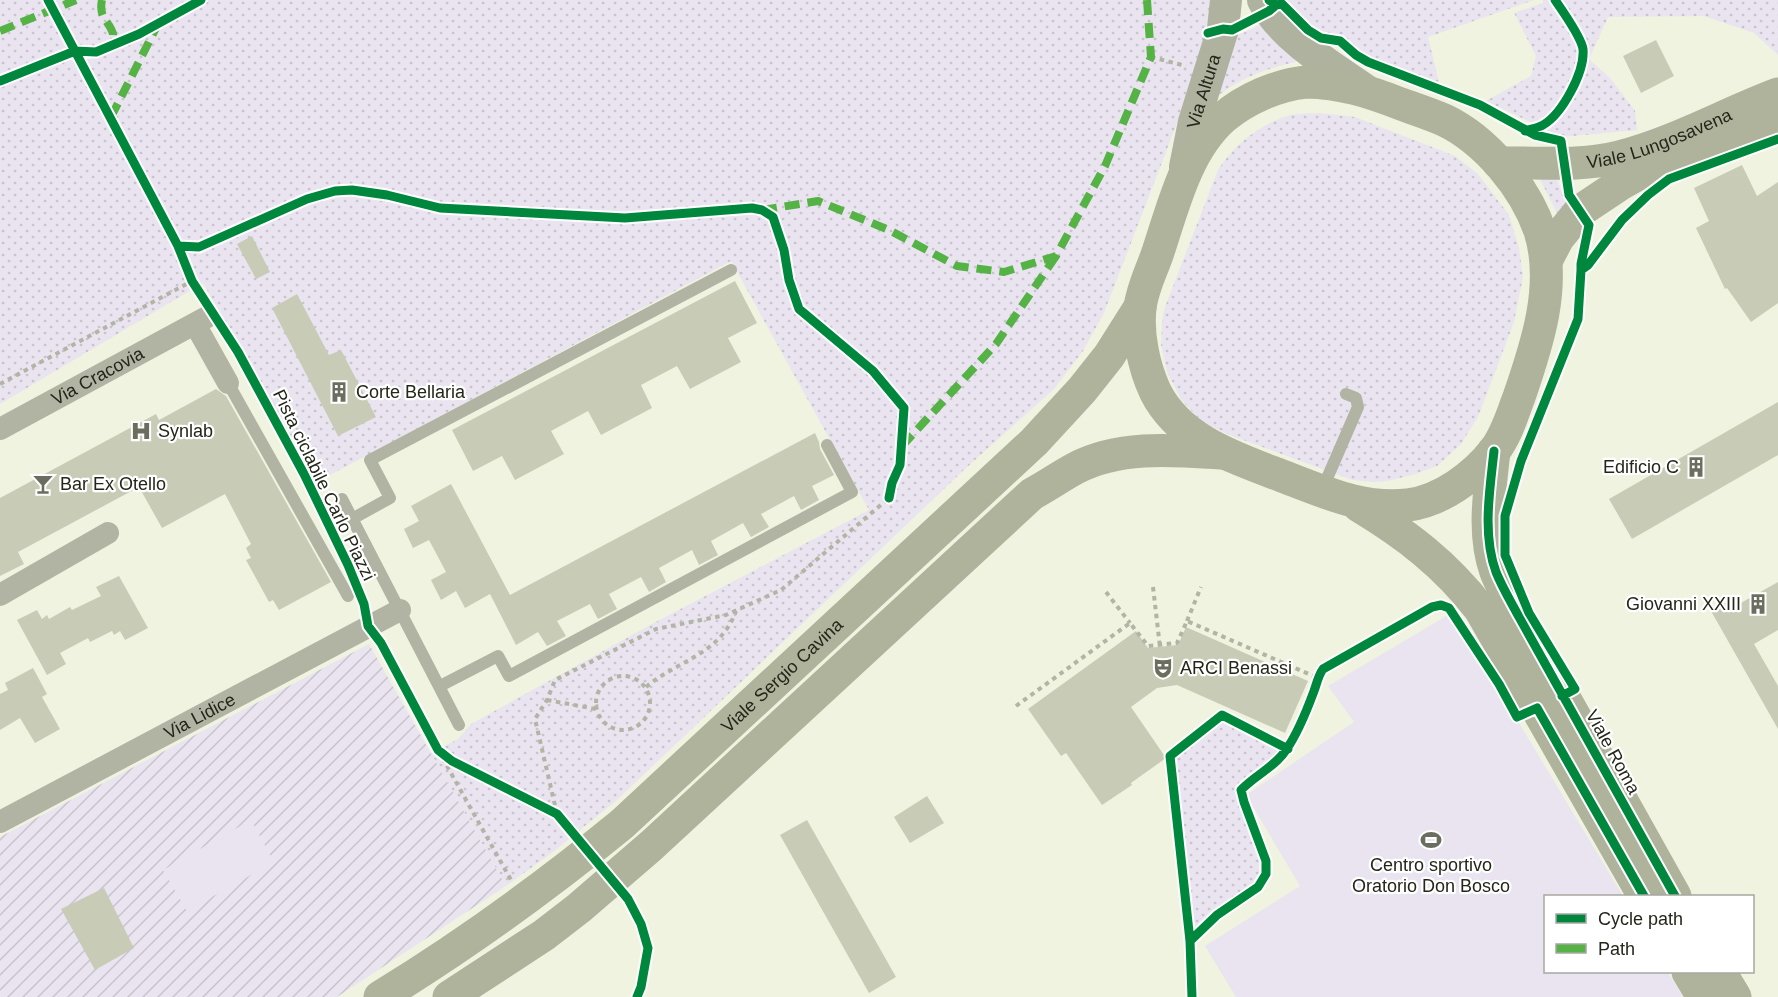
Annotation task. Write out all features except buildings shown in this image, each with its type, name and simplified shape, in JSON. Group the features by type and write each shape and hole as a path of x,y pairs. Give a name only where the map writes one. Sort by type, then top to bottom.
{"main road":[{"path":"1306,82 1340,84 1367,90 1443,120 1464,132 1499,163 1515,183 1533,214 1546,259 1547,277 1542,320 1530,364 1506,432 1494,451 1474,472 1454,487 1433,498 1412,504 1355,503 1222,453 1192,434 1175,419 1156,392 1146,366 1140,338 1140,307 1181,183 1201,144 1223,119 1247,102 1292,84 1306,82"},
{"name":"Viale Lungosavena","path":"1499,163 1564,165 1617,158 1673,138 1778,94"},
{"name":"Viale Lungosavena","path":"1546,259 1558,238 1580,211 1622,183 1647,169 1778,119"},
{"name":"Viale Sergio Cavina","path":"380,997 485,930 563,872 622,824 1034,442 1082,390 1109,356 1140,307"},
{"name":"Viale Sergio Cavina","path":"449,997 544,935 579,908 652,845 1032,494 1078,467 1125,452 1169,450 1222,453"},
{"name":"Viale Roma","path":"1494,451 1489,525 1490,547 1496,571 1655,890"},
{"name":"Viale Roma","path":"1355,503 1394,527 1428,553 1458,581 1480,609 1655,890"},
{"path":"1689,973 1703,997"},
{"path":"1721,973 1735,997"}],"street":[{"name":"Via Altura","path":"1181,183 1194,122 1223,28 1226,0"},
{"path":"1263,0 1269,11 1293,38 1367,90"},
{"path":"205,318 228,383"},
{"name":"Via Cracovia","path":"0,429 205,318"},
{"path":"0,596 108,533"},
{"name":"Via Lidice","path":"0,822 400,610"}],"lane":[{"path":"1690,152 1702,139 1778,108"},
{"path":"352,519 390,498 370,460 731,270"},
{"path":"228,383 348,596"},
{"path":"1322,491 1358,406 1356,398 1346,394"},
{"path":"440,686 498,656 509,676 852,492 827,446"},
{"path":"342,499 459,724"}],"path":[{"path":"1151,57 1190,67"},
{"path":"0,384 190,276 205,318"},
{"path":"560,818 535,719 547,700 555,680 656,629 726,615 781,590 890,495"},
{"path":"1152,587 1160,645"},
{"path":"1106,592 1148,646 1177,643 1201,587"},
{"path":"646,687 660,675 702,653 727,631 736,611"},
{"path":"1187,621 1321,674 1315,689"},
{"path":"1016,706 1130,623"},
{"path":"631,677 646,687 650,704 649,712 645,720 630,729 613,728 600,717 596,709 599,691 604,683 612,678 631,677"},
{"path":"547,700 596,709"},
{"path":"436,745 452,761 463,767"},
{"path":"436,745 516,887"},
{"path":"546,809 560,818"}],"shaded area":[{"path":"0,0 1210,0 1209,18 1189,92 1104,313 1083,351 1054,389 966,468 617,800 553,852 506,886 431,753 458,739 471,724 652,624 869,510 731,261 315,483 203,283 0,404"},
{"path":"1281,0 1534,0 1428,37 1439,82 1364,55 1346,39 1316,33"},
{"path":"1543,0 1778,0 1778,55 1754,33 1704,16 1608,17 1589,59 1611,79 1635,111 1637,130 1562,137 1486,101 1531,76 1536,56 1514,13 1543,3"},
{"path":"1262,24 1296,59 1296,62 1256,74 1219,95 1231,34 1241,34"},
{"path":"1320,113 1355,117 1455,156 1478,174 1509,215 1519,248 1523,277 1514,322 1478,417 1461,444 1437,466 1387,481 1352,480 1227,434 1202,422 1182,401 1167,372 1161,345 1165,307 1218,170 1224,161 1248,137 1277,120 1291,115"},
{"path":"1539,177 1556,177 1570,205 1559,217"},
{"name":"Centro sportivo Oratorio Don Bosco","path":"1448,615 1486,668 1622,895 1544,895 1544,973 1669,973 1683,997 1236,997 1205,946 1300,886 1246,795 1354,722 1328,686"},
{"path":"369,644 506,886 337,997 0,997 0,837"},
{"path":"1222,715 1288,749 1241,790 1266,861 1266,874 1258,887 1217,915 1190,941 1170,756"},
{"path":"251,820 274,862 187,911 163,870"}],"marked path":[{"path":"0,31 76,0"},
{"path":"102,0 103,16 113,34 112,45"},
{"path":"762,210 818,201 889,230 957,266 1004,272 1056,256 1105,166 1151,57 1147,0"},
{"path":"111,117 157,26"},
{"path":"902,446 996,344 1056,256"}],"cycle path":[{"name":"Pista ciclabile Carlo Piazzi","path":"48,0 178,246 192,281 238,352 304,474 348,565 364,604 368,626 381,643 438,750 452,761 557,814 628,899 641,924 648,948 637,997"},
{"path":"0,81 75,51 96,52 139,34 201,0"},
{"path":"1269,0 1276,5 1282,4 1308,30 1321,38 1340,41 1368,62 1480,105 1535,135 1561,141 1569,195 1589,225 1581,270 1588,265 1622,220 1669,179 1778,139"},
{"path":"1525,131 1543,125 1558,112 1571,92 1583,58 1582,44 1555,0"},
{"path":"1208,33 1223,29 1232,30 1276,5"},
{"path":"178,246 199,247 307,199 335,191 352,190 387,195 440,208 625,218 752,208 762,210 773,217 799,309 873,371 904,408 900,465 892,483 889,498"},
{"path":"1562,696 1575,689 1529,613 1505,555 1505,516 1521,461 1578,319 1581,270"},
{"path":"1494,451 1488,527 1496,572 1674,895"},
{"path":"1192,997 1190,941 1217,915 1258,887 1266,874 1266,861 1241,790 1286,750 1302,721 1323,669 1432,607 1441,605 1449,608 1499,684 1517,717 1537,708 1643,895"},
{"path":"1190,941 1170,756 1222,715 1288,749"}],"place":[{"name":"Corte Bellaria","path":"339,392"},
{"name":"Synlab","path":"141,431"},
{"name":"Edificio C","path":"1696,467"},
{"name":"Bar Ex Otello","path":"43,484"},
{"name":"Giovanni XXIII","path":"1758,604"},
{"name":"ARCI Benassi","path":"1163,668"},
{"name":"Centro sportivo Oratorio Don Bosco","path":"1431,840"}]}
